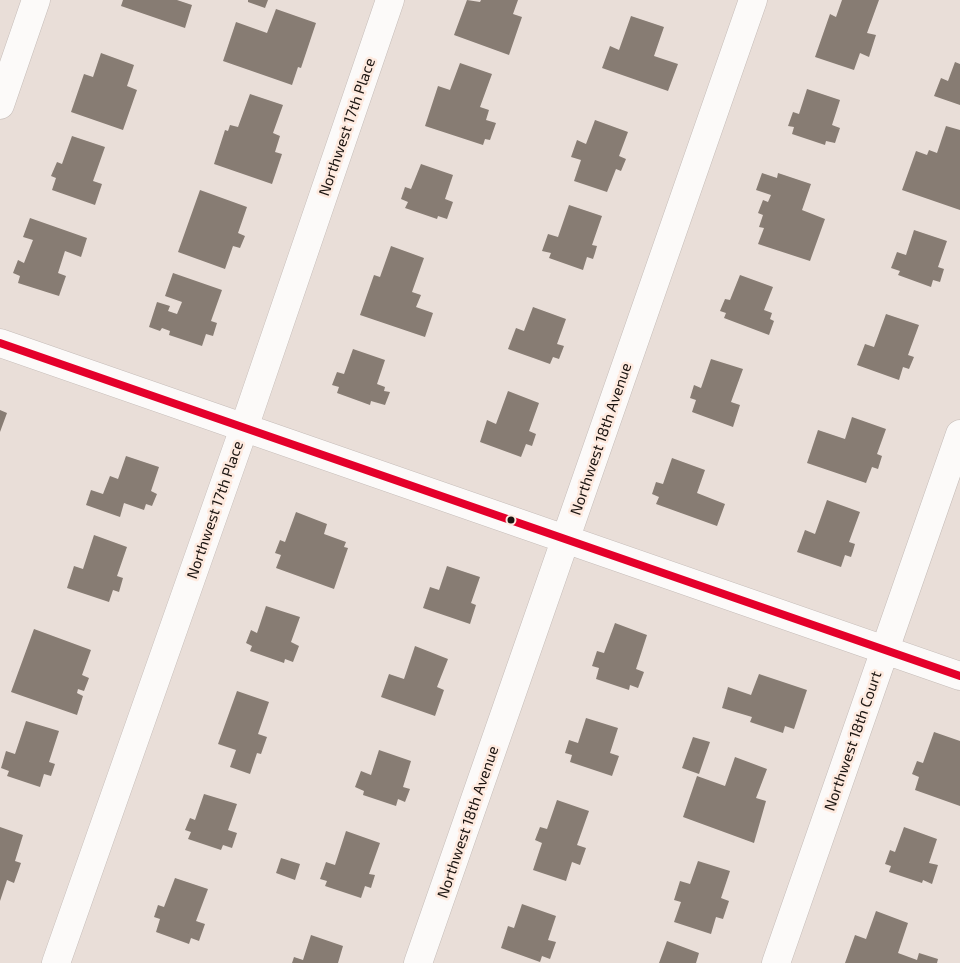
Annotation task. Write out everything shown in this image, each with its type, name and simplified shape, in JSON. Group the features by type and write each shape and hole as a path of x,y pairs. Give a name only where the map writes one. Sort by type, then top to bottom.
{"street":[{"path":"0,104 36,0"},
{"name":"Northwest 17th Place","path":"56,963 244,428 390,0"},
{"name":"Northwest 18th Avenue","path":"418,963 753,0"},
{"path":"0,343 960,676"},
{"name":"Northwest 18th Court","path":"776,963 960,434"}],"building":[{"path":"123,0 177,0 192,5 185,28 121,6"},
{"path":"248,0 268,0 265,8 248,2"},
{"path":"467,0 480,2 481,0 518,0 513,14 522,17 509,55 454,35"},
{"path":"842,0 879,0 867,33 876,35 869,57 860,53 854,70 815,57 830,14 836,17"},
{"path":"276,9 316,23 301,68 298,67 292,85 223,61 236,22 267,33"},
{"path":"631,16 664,27 654,56 678,64 668,91 602,68 610,46 619,50"},
{"path":"101,53 134,65 127,86 137,90 123,130 71,112 84,74 93,77"},
{"path":"955,62 960,64 960,105 934,96 941,78 948,81"},
{"path":"460,63 492,74 480,107 489,110 486,120 496,123 490,140 485,139 483,145 425,126 438,86 450,90"},
{"path":"807,89 840,100 832,125 840,128 835,143 826,141 825,145 792,134 794,127 788,126 793,112 799,114"},
{"path":"250,94 283,105 273,133 280,136 275,152 282,154 272,184 214,164 225,130 228,131 230,125 238,127"},
{"path":"595,120 628,132 619,156 626,159 621,171 616,169 607,192 574,181 581,160 571,157 577,140 586,144"},
{"path":"946,126 960,130 960,210 902,190 916,151 927,155 929,150 937,153"},
{"path":"72,136 105,147 93,181 102,184 95,205 52,190 56,178 51,176 57,162 62,164"},
{"path":"421,164 453,175 445,199 453,202 447,219 438,216 437,219 405,208 408,202 401,199 405,187 411,189"},
{"path":"762,173 777,178 778,173 811,184 802,210 825,219 810,261 758,244 764,228 759,227 763,215 758,213 763,200 768,202 771,195 756,190"},
{"path":"200,190 247,207 238,233 245,236 240,248 233,246 225,269 178,252"},
{"path":"569,205 602,216 592,245 597,246 593,259 587,257 583,270 549,258 551,253 542,251 548,234 558,237"},
{"path":"30,218 87,238 81,257 65,251 58,273 66,276 59,296 18,283 20,276 13,273 18,260 24,263 33,240 23,237"},
{"path":"914,230 947,241 938,267 944,269 940,282 933,280 931,287 898,275 900,271 891,268 897,252 906,255"},
{"path":"391,246 424,258 412,292 421,295 416,307 433,313 425,337 360,315 374,275 380,277"},
{"path":"173,273 222,290 211,321 217,323 213,336 206,334 202,346 169,335 170,331 162,328 160,331 149,327 157,302 170,306 168,311 177,314 182,302 165,296"},
{"path":"740,275 773,287 764,310 772,313 770,319 774,321 769,335 724,318 726,313 720,311 725,299 730,300"},
{"path":"533,307 566,319 557,344 564,346 559,359 553,357 550,364 508,349 516,328 524,331"},
{"path":"886,314 919,325 908,355 914,357 909,369 903,367 899,380 857,365 865,344 874,347"},
{"path":"353,349 385,360 377,384 385,387 384,391 390,392 385,405 371,401 370,405 337,393 339,387 332,385 337,372 344,374"},
{"path":"711,359 743,369 731,402 740,405 733,427 692,412 696,400 690,398 694,385 701,388"},
{"path":"508,391 539,403 529,431 536,434 532,446 526,444 521,457 480,442 487,420 496,424"},
{"path":"0,410 7,413 0,432"},
{"path":"852,417 886,429 877,454 882,456 878,469 872,467 866,483 807,463 818,430 845,439"},
{"path":"126,456 159,467 151,491 157,494 152,506 146,504 144,510 124,503 120,517 86,505 91,490 103,494 110,476 118,479"},
{"path":"672,458 705,470 697,493 725,504 717,526 656,504 659,497 652,494 656,482 663,484"},
{"path":"827,500 860,512 849,542 855,544 851,557 845,555 841,567 797,552 805,530 815,534"},
{"path":"296,512 327,524 324,534 346,542 344,547 348,548 334,589 276,568 281,555 275,553 280,540 285,542"},
{"path":"94,535 127,547 117,576 123,578 119,592 113,590 109,602 67,588 74,566 83,569"},
{"path":"447,566 480,577 471,603 476,605 470,624 423,608 430,587 439,590"},
{"path":"266,606 300,617 291,642 299,646 293,662 285,659 284,663 250,651 252,646 246,643 251,630 257,633"},
{"path":"615,623 647,635 636,669 644,672 638,688 630,685 629,690 596,679 599,668 592,666 597,651 604,653"},
{"path":"34,629 91,650 82,675 89,678 84,691 78,689 77,693 83,696 77,715 11,692"},
{"path":"415,646 448,659 437,687 444,690 435,716 381,697 389,674 404,679"},
{"path":"759,674 807,690 794,729 785,726 783,733 750,722 752,717 722,708 728,687 751,695"},
{"path":"237,691 269,702 258,734 267,737 261,754 257,753 250,774 230,767 236,750 218,744"},
{"path":"586,718 618,728 610,753 619,756 612,776 570,762 572,755 565,753 569,740 578,743"},
{"path":"26,721 59,731 49,762 55,764 51,776 44,774 40,787 7,776 9,771 1,768 6,751 15,754"},
{"path":"934,732 960,741 960,806 915,790 919,777 912,774 917,761 923,763"},
{"path":"693,737 710,742 699,774 682,768"},
{"path":"379,750 411,761 403,787 410,789 405,802 398,799 396,806 363,795 364,791 355,787 361,771 371,775"},
{"path":"735,757 767,769 756,798 766,801 754,843 683,817 697,776 725,786"},
{"path":"204,794 237,804 228,830 237,833 232,848 223,845 221,850 188,839 191,832 185,830 190,818 195,820"},
{"path":"557,800 589,811 577,845 586,848 580,865 572,862 566,881 533,870 542,843 535,840 540,827 547,829"},
{"path":"0,827 23,835 15,861 21,863 14,883 7,880 0,901"},
{"path":"904,827 937,839 929,863 938,865 932,884 923,880 922,883 889,872 891,866 885,864 890,850 895,852"},
{"path":"346,831 380,843 369,874 375,875 371,888 365,886 361,898 325,886 327,881 320,879 326,862 335,865"},
{"path":"281,858 300,864 295,880 276,873"},
{"path":"698,861 730,871 721,898 729,901 723,919 716,917 711,934 674,922 681,902 674,900 680,881 690,884"},
{"path":"175,878 208,889 196,921 205,924 199,941 191,938 189,944 156,932 160,919 154,917 158,905 164,907"},
{"path":"522,904 556,916 548,940 556,942 550,959 542,956 540,962 501,948 508,926 514,928"},
{"path":"876,911 908,923 898,953 917,960 919,953 938,959 937,963 845,963 855,935 866,939"},
{"path":"311,935 343,946 338,963 292,963 294,957 303,960"},
{"path":"667,941 699,953 696,963 659,963"}],"transit line":[{"path":"0,343 960,676"}]}
